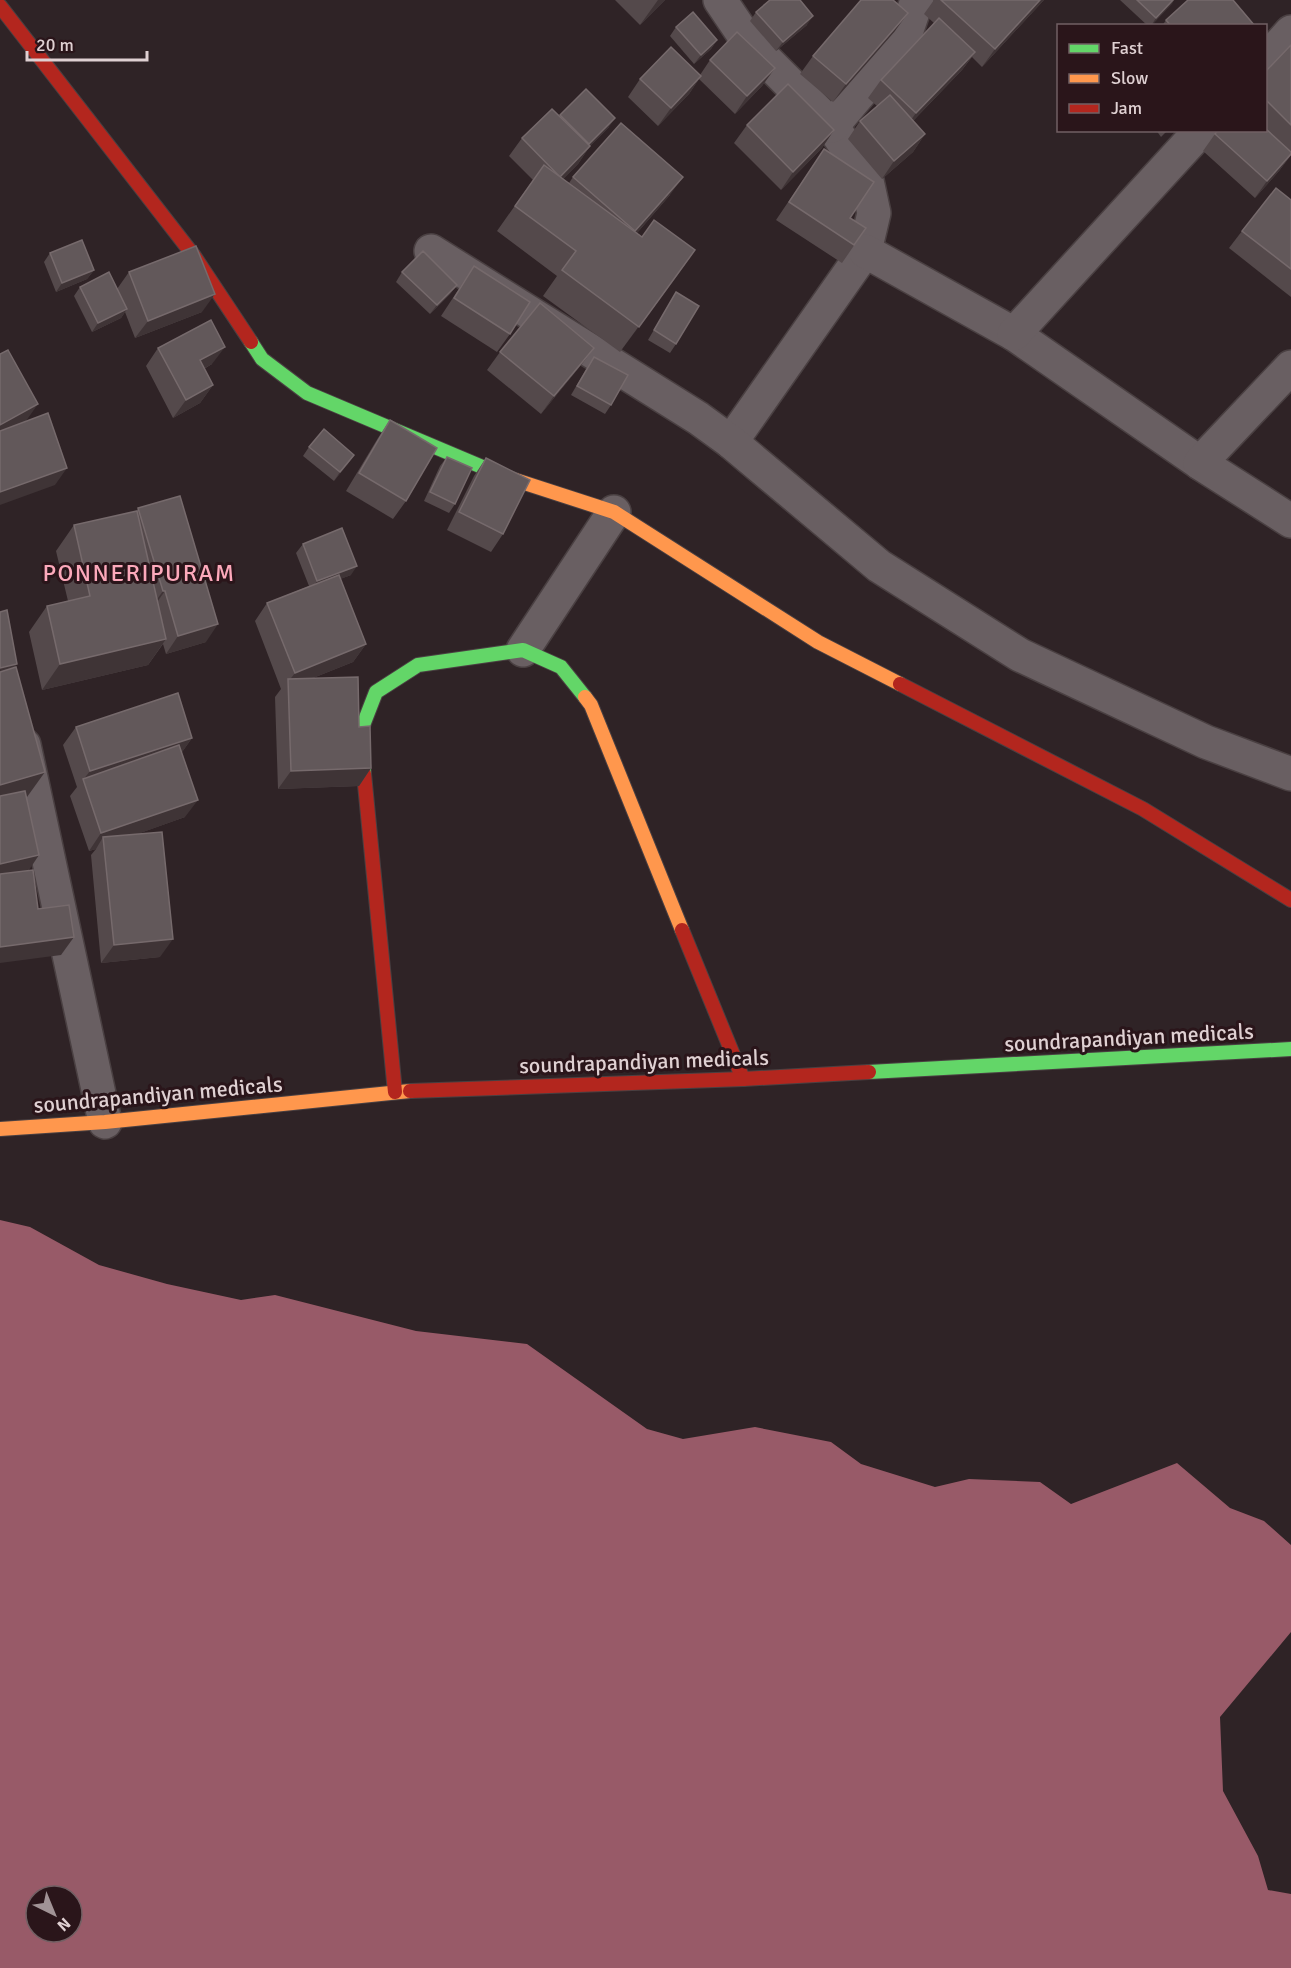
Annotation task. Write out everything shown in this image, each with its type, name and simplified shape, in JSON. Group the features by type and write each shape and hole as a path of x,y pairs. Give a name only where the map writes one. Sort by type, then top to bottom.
{"street":[{"path":"720,0 749,43 832,126 866,176 874,213 865,250 731,442"},
{"path":"832,126 903,42 917,0"},
{"path":"0,6 194,256 262,358 307,393 511,479 614,512 818,642 1143,809 1291,900"},
{"path":"1267,59 1291,32"},
{"path":"1014,334 1199,132"},
{"path":"865,250 1014,334 1200,463 1291,521"},
{"path":"430,251 699,418 879,566 1020,655 1206,742 1291,774"},
{"path":"1200,463 1291,367"},
{"path":"523,650 614,512"},
{"path":"395,1092 360,733 376,692 418,665 523,650 561,668 591,705 743,1079"},
{"path":"17,716 105,1122"},
{"name":"soundrapandiyan medicals","path":"0,1129 105,1122 395,1092 743,1079 1291,1049"}],"shaded area":[{"path":"0,1220 30,1227 99,1265 167,1284 241,1300 275,1295 416,1331 527,1344 647,1429 683,1439 755,1427 831,1442 861,1464 935,1487 969,1479 1040,1482 1071,1504 1177,1463 1230,1508 1264,1521 1291,1545 1291,1632 1220,1717 1223,1791 1258,1856 1268,1890 1291,1894 1291,1968 0,1968"}],"building":[{"path":"770,0 800,0 813,16 783,42 756,12"},
{"path":"861,0 893,0 908,13 846,84 813,56"},
{"path":"941,0 1040,0 995,49"},
{"path":"1137,0 1173,0 1156,18"},
{"path":"1188,0 1233,0 1253,24 1169,24 1166,20"},
{"path":"693,12 717,40 701,55 676,27"},
{"path":"939,18 975,52 916,113 881,80"},
{"path":"737,32 775,68 747,96 710,60"},
{"path":"1291,45 1291,125 1267,101 1267,70"},
{"path":"671,47 701,76 671,108 640,79"},
{"path":"788,84 834,130 793,172 747,125"},
{"path":"586,89 615,118 589,144 560,115"},
{"path":"890,95 925,134 894,161 860,121"},
{"path":"552,109 590,146 560,177 522,138"},
{"path":"621,123 683,177 635,231 573,177"},
{"path":"1267,130 1291,154 1267,181 1215,134 1216,132 1267,132"},
{"path":"824,149 874,182 850,218 866,228 854,245 789,202"},
{"path":"544,165 642,237 654,220 695,250 639,327 562,270 576,251 515,206"},
{"path":"1276,188 1291,200 1291,269 1242,231"},
{"path":"82,240 94,270 62,283 50,253"},
{"path":"196,246 215,294 148,321 129,272"},
{"path":"423,251 457,285 437,305 402,272"},
{"path":"474,266 530,302 510,334 454,298"},
{"path":"109,272 127,309 98,323 80,287"},
{"path":"676,292 699,306 676,344 654,330"},
{"path":"540,303 594,348 554,396 500,352"},
{"path":"211,320 225,347 200,360 213,385 186,400 158,348"},
{"path":"8,350 38,404 0,425 0,354"},
{"path":"594,357 628,375 611,405 577,386"},
{"path":"48,413 67,468 0,492 0,431"},
{"path":"390,420 437,448 406,501 359,473"},
{"path":"324,429 354,455 340,472 309,447"},
{"path":"447,457 472,468 455,504 430,492"},
{"path":"486,458 530,480 503,534 459,512"},
{"path":"180,496 218,624 178,636 138,508"},
{"path":"137,511 166,639 60,664 47,606 90,596 74,525"},
{"path":"342,528 357,566 317,581 303,544"},
{"path":"339,575 366,644 295,673 267,603"},
{"path":"7,610 17,664 0,668 0,612"},
{"path":"16,667 45,772 0,785 0,672"},
{"path":"358,677 359,727 370,726 371,768 291,771 288,679"},
{"path":"178,693 192,738 90,771 76,727"},
{"path":"179,745 198,800 101,833 83,779"},
{"path":"25,791 39,855 0,864 0,796"},
{"path":"162,832 173,939 114,945 103,837"},
{"path":"33,870 38,909 69,905 74,937 0,947 0,874"}],"traffic: fast":[{"path":"251,342 262,359 307,393 506,477"},
{"path":"364,774 360,733 376,692 418,665 523,650 561,667 585,697"},
{"path":"869,1072 1291,1049"}],"traffic: slow":[{"path":"506,477 614,512 818,642 900,684"},
{"path":"585,697 591,705 682,930"},
{"path":"0,1129 105,1122 410,1091"}],"traffic: jam":[{"path":"0,6 194,256 251,342"},
{"path":"900,684 1143,809 1291,900"},
{"path":"364,774 395,1092"},
{"path":"682,930 743,1079"},
{"path":"410,1091 869,1072"}],"district":[{"name":"PONNERIPURAM","path":"139,573"}]}
